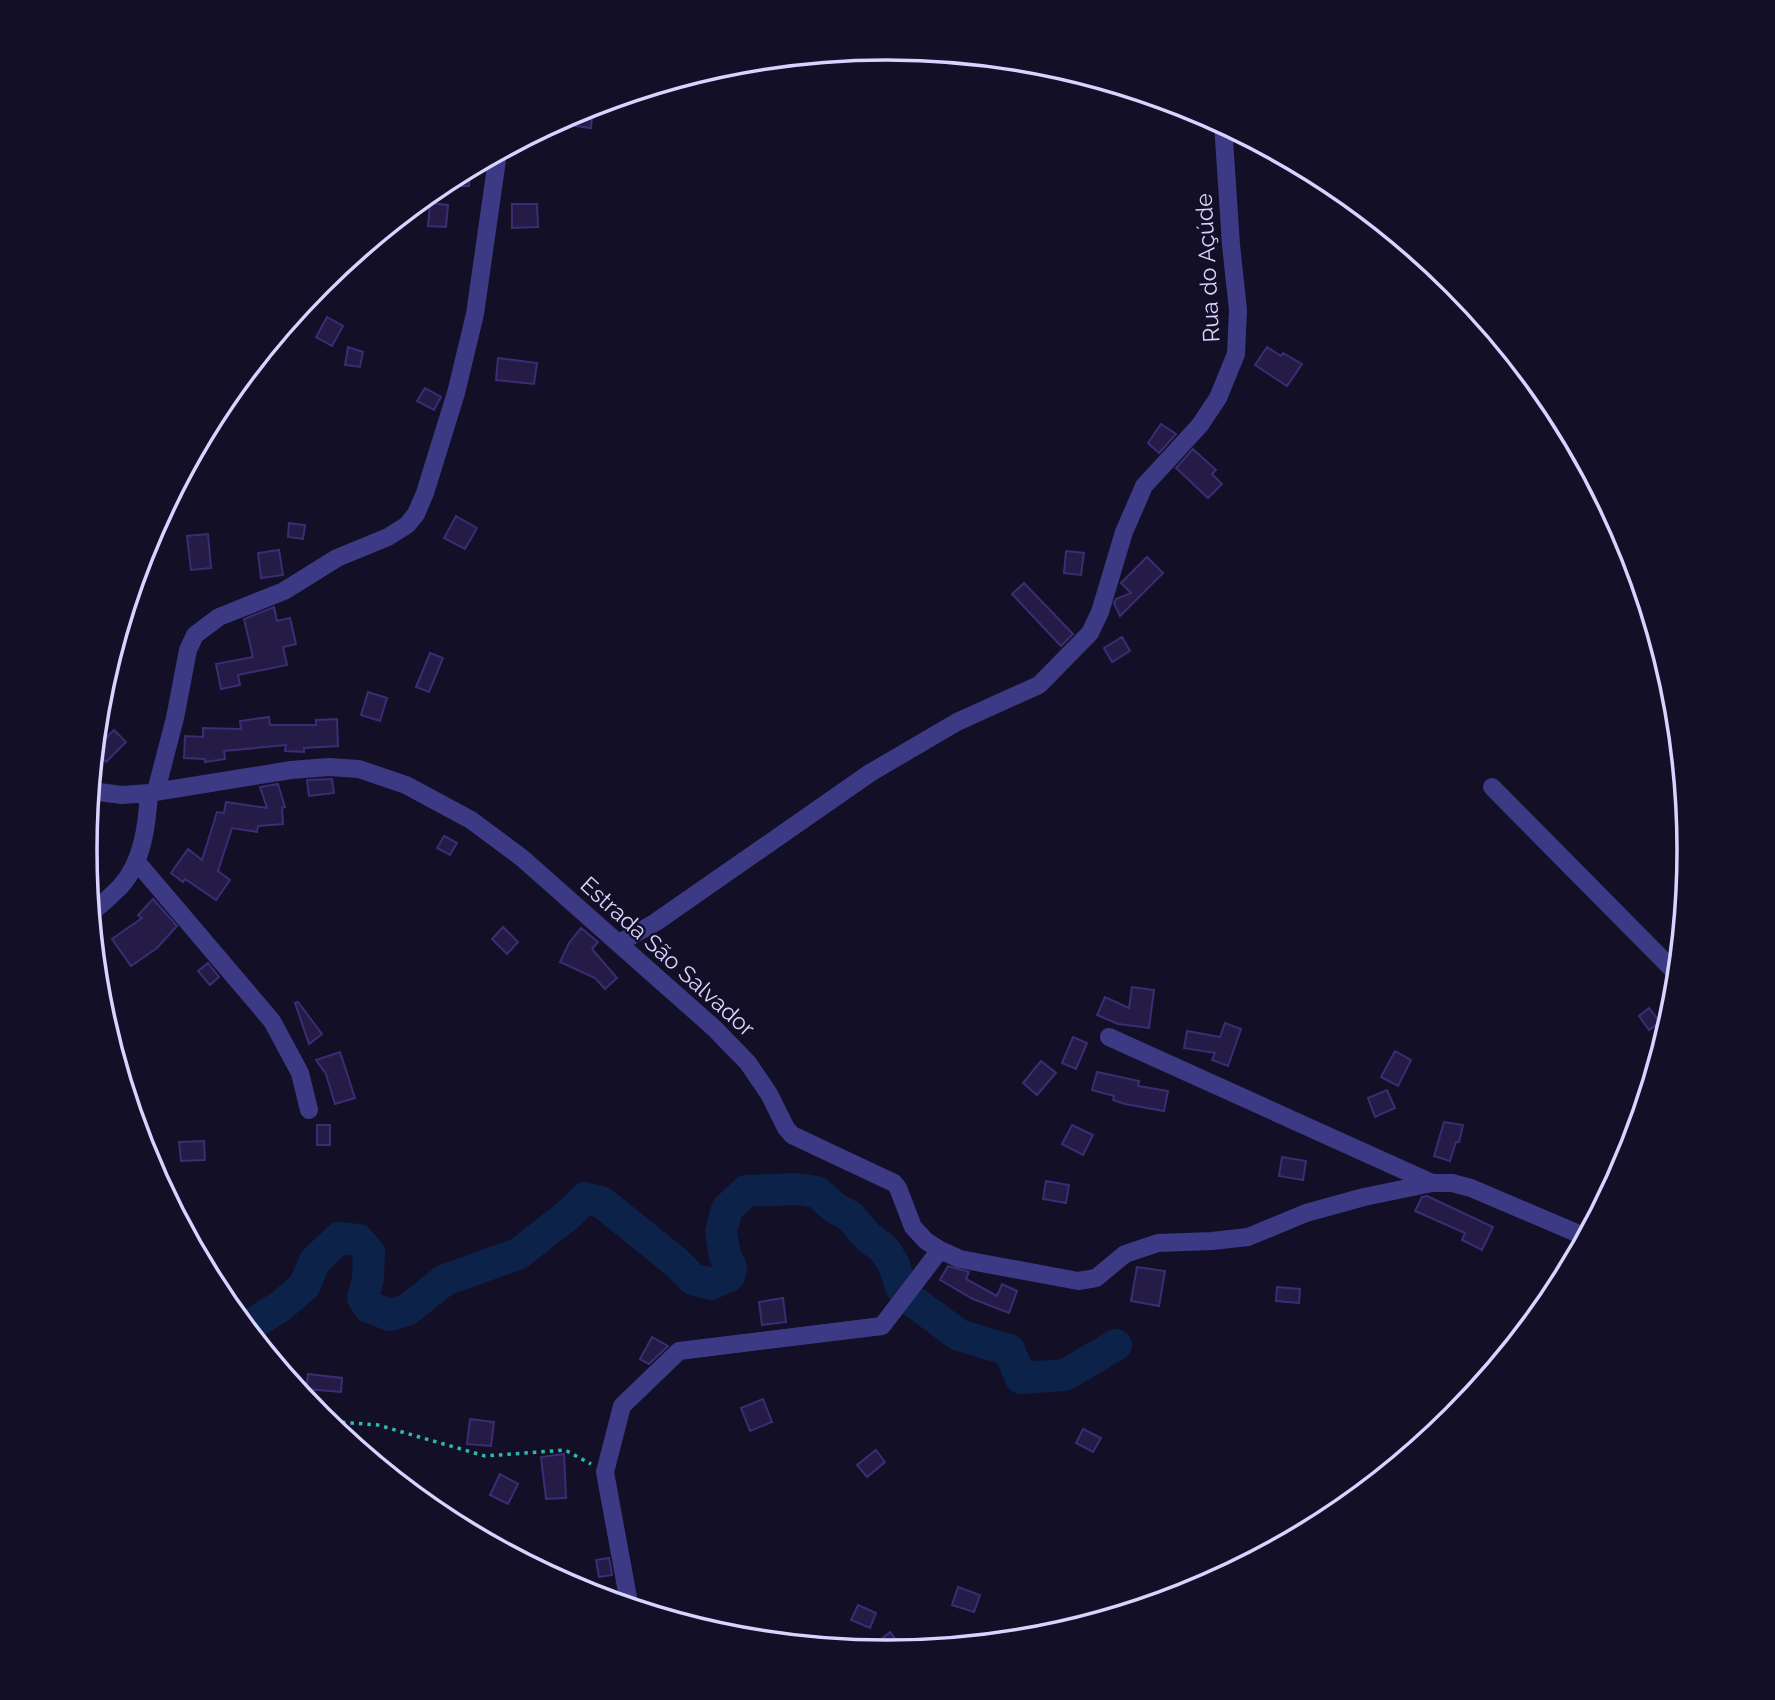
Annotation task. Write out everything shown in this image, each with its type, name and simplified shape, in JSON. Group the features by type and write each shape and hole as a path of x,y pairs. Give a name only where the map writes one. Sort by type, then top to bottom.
{"street":[{"name":"Rua do Açúde","path":"619,943 656,922 870,773 957,722 1038,685 1090,633 1100,612 1124,532 1144,486 1200,425 1218,398 1236,354 1238,310 1224,135"},
{"path":"99,906 122,885 136,861 175,718 188,650 195,635 219,617 284,591 337,558 388,537 407,525 416,514 456,393 475,314 497,163"},
{"name":"Estrada São Salvador","path":"100,791 122,795 304,769 359,769 406,785 471,820 522,858 714,1028 748,1063 792,1135 894,1183 913,1227 926,1241 960,1259 1078,1281 1096,1278 1106,1272 1115,1261 1136,1248 1158,1243 1248,1237 1306,1213 1364,1197 1432,1183 1452,1183 1471,1188 1578,1234"},
{"path":"1492,787 1669,966"},
{"path":"136,861 272,1021 300,1073 309,1110"},
{"path":"1109,1037 1432,1183"},
{"path":"628,1597 605,1472 622,1406 679,1352 882,1326 940,1250"}],"path":[{"path":"343,1422 377,1425 485,1455 565,1450 605,1472"}],"building":[{"path":"592,117 591,128 572,126"},
{"path":"469,179 469,186 459,186"},
{"path":"433,203 448,205 446,227 428,226 430,206"},
{"path":"512,204 537,204 538,227 512,228"},
{"path":"327,317 343,326 332,346 316,337"},
{"path":"348,347 363,352 360,367 345,365"},
{"path":"1267,347 1302,364 1287,386 1255,365"},
{"path":"498,358 537,363 534,384 496,380"},
{"path":"425,388 441,397 434,410 417,401"},
{"path":"1161,424 1176,434 1159,453 1148,443"},
{"path":"1193,449 1216,470 1212,474 1222,484 1208,498 1176,468"},
{"path":"456,516 477,528 465,549 444,538"},
{"path":"289,523 305,525 303,539 288,537"},
{"path":"208,534 211,568 191,570 187,536"},
{"path":"279,550 283,575 261,578 258,553"},
{"path":"1066,551 1084,553 1081,575 1064,573"},
{"path":"1147,557 1163,573 1120,616 1114,603 1116,599 1131,593 1121,583"},
{"path":"1024,583 1073,634 1061,646 1012,594"},
{"path":"274,607 277,621 290,618 296,644 283,647 287,665 238,675 240,685 221,689 216,664 253,657 244,619"},
{"path":"1122,637 1130,651 1112,662 1104,648"},
{"path":"430,653 443,658 429,692 416,687"},
{"path":"368,692 387,698 380,721 361,715"},
{"path":"269,717 270,725 316,725 316,720 337,719 338,746 304,748 304,752 285,751 286,745 224,751 225,759 205,762 205,759 184,758 185,736 203,737 203,728 241,729 240,721"},
{"path":"114,730 126,742 106,762 103,758 105,739"},
{"path":"332,779 334,793 309,796 307,780"},
{"path":"278,784 285,807 282,808 283,824 258,826 257,832 232,828 218,871 230,880 216,900 171,873 188,849 202,860 217,812 224,813 226,802 267,808 260,787"},
{"path":"444,836 457,843 450,855 437,848"},
{"path":"153,899 177,926 157,948 131,966 112,939 142,918 138,915"},
{"path":"503,927 518,942 507,954 492,939"},
{"path":"581,928 598,942 592,949 617,978 605,989 595,978 560,962 569,943"},
{"path":"208,963 219,977 210,985 198,971"},
{"path":"1132,987 1154,990 1149,1028 1118,1024 1097,1015 1105,997 1129,1008"},
{"path":"298,1002 322,1034 309,1044 295,1003"},
{"path":"1649,1008 1659,1023 1649,1030 1639,1016"},
{"path":"1225,1023 1241,1029 1228,1066 1212,1060 1215,1053 1184,1048 1187,1031 1220,1037"},
{"path":"1073,1037 1087,1043 1076,1069 1062,1063"},
{"path":"1395,1051 1411,1060 1398,1086 1381,1077"},
{"path":"340,1052 355,1098 335,1104 326,1074 316,1060"},
{"path":"1041,1061 1056,1073 1037,1095 1023,1083"},
{"path":"1097,1072 1139,1081 1138,1086 1168,1091 1164,1111 1125,1104 1113,1100 1114,1096 1092,1090"},
{"path":"1387,1090 1395,1108 1375,1117 1368,1098"},
{"path":"1444,1122 1463,1125 1450,1161 1434,1156"},
{"path":"317,1125 330,1125 330,1145 317,1145"},
{"path":"1072,1125 1093,1135 1083,1155 1062,1144"},
{"path":"204,1141 205,1160 181,1161 179,1142"},
{"path":"1282,1157 1306,1161 1303,1180 1279,1176"},
{"path":"1046,1181 1069,1185 1066,1203 1043,1199"},
{"path":"1427,1196 1493,1227 1482,1250 1462,1240 1465,1233 1415,1211 1422,1197"},
{"path":"948,1266 969,1272 966,1279 997,1296 1002,1284 1017,1291 1009,1313 973,1299 940,1280"},
{"path":"1137,1267 1165,1271 1159,1306 1131,1301"},
{"path":"1277,1287 1300,1289 1299,1303 1276,1301"},
{"path":"783,1298 786,1322 762,1325 759,1302"},
{"path":"652,1337 668,1346 649,1364 640,1359"},
{"path":"308,1374 342,1378 341,1392 310,1389 306,1385"},
{"path":"763,1399 772,1422 750,1431 741,1408"},
{"path":"470,1419 494,1422 491,1446 467,1444"},
{"path":"1083,1429 1101,1438 1093,1452 1076,1443"},
{"path":"876,1450 885,1462 867,1477 857,1465"},
{"path":"564,1454 566,1498 546,1499 541,1457"},
{"path":"500,1474 518,1484 508,1504 490,1495"},
{"path":"609,1558 612,1575 599,1577 596,1560"},
{"path":"958,1587 980,1595 974,1612 952,1605"},
{"path":"858,1605 876,1613 870,1628 851,1620"},
{"path":"890,1632 896,1640 888,1640 880,1640"}],"waterway":[{"path":"254,1323 281,1306 304,1286 315,1261 339,1238 358,1240 369,1252 368,1279 363,1298 369,1307 390,1315 407,1310 445,1280 518,1254 568,1215 585,1198 601,1202 693,1279 711,1284 729,1276 731,1268 725,1256 721,1232 727,1209 746,1191 797,1189 817,1192 835,1208 850,1216 868,1237 885,1250 894,1265 901,1287 910,1299 959,1335 1009,1350 1021,1378 1065,1375 1116,1345"}]}
